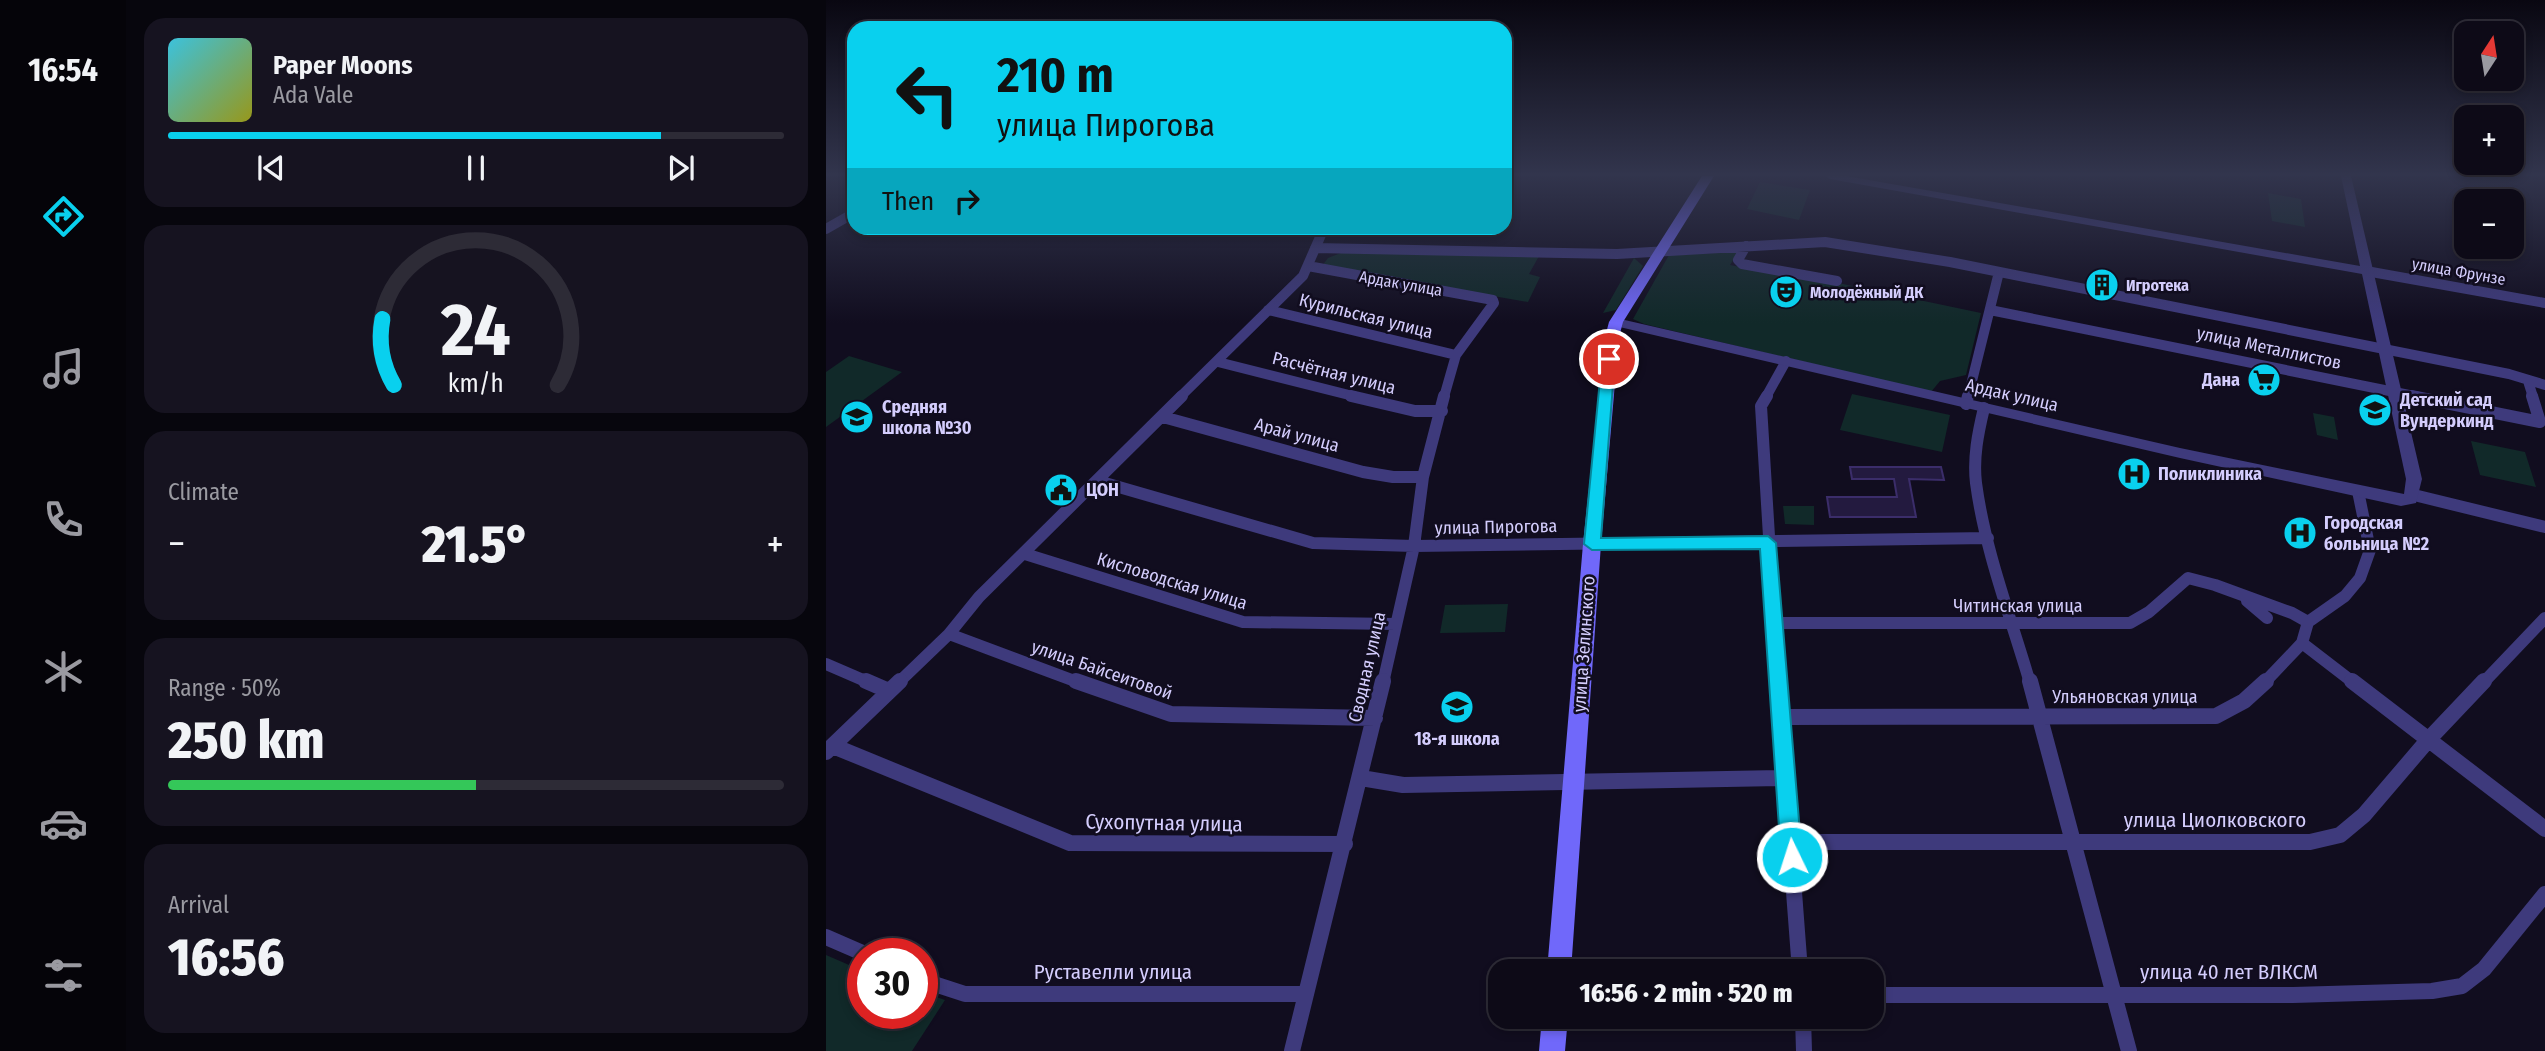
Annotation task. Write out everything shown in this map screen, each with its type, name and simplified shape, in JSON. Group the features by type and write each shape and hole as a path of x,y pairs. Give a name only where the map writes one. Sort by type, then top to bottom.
{"main road":[{"name":"улица Зелинского","path":"1560,959 1609,359 1616,322 1678,225"},
{"path":"1552,1051 1554,1029"}],"street":[{"name":"улица Фрунзе","path":"2107,225 2545,303"},
{"path":"2356,225 2414,480 2407,498"},
{"path":"829,749 949,634 979,597 1303,276 1321,235"},
{"path":"1315,248 1617,254 1825,242 2261,322 2508,374 2545,385"},
{"path":"1746,246 1738,260 1742,264 1837,281"},
{"name":"Ардак улица","path":"1308,266 1493,300"},
{"path":"1966,404 1998,272"},
{"name":"Сводная улица","path":"1293,1051 1361,778 1414,546 1423,477 1457,355 1491,310 1493,300"},
{"name":"Курильская улица","path":"1268,310 1457,355"},
{"name":"улица Металлистов","path":"1990,310 2540,422 2528,381"},
{"name":"Ардак улица","path":"1616,322 1966,404 2358,491 2455,507 2545,527"},
{"path":"1786,361 1761,406 1768,543 1799,959"},
{"name":"Расчётная улица","path":"1218,362 1391,406 1415,411 1441,411"},
{"path":"1984,408 1976,444 1976,482 1988,538 2040,717 2129,1051"},
{"name":"Арай улица","path":"1163,416 1363,472 1393,477 1423,477"},
{"name":"улица Пирогова","path":"1098,481 1313,542 1414,546 1988,538"},
{"path":"2241,596 2298,614 2308,622 2344,596 2360,578 2370,550 2358,491"},
{"name":"Кисловодская улица","path":"1024,554 1243,622 1396,624"},
{"name":"Читинская улица","path":"1775,623 2130,623 2149,612 2188,578 2209,580 2241,596"},
{"path":"2241,596 2267,618"},
{"name":"улица Циолковского","path":"1791,842 2310,842 2340,835 2364,815 2429,739 2545,618"},
{"name":"Ульяновская улица","path":"1782,717 2216,716 2244,701 2273,675 2302,643 2308,622"},
{"name":"улица Байсеитовой","path":"949,634 1082,685 1171,714 1375,718"},
{"path":"2302,643 2545,829"},
{"path":"826,664 889,691"},
{"name":"Сухопутная улица","path":"829,749 1070,843 1345,844"},
{"path":"1361,778 1403,785 1574,784 1785,778"},
{"name":"улица 40 лет ВЛКСМ","path":"1884,995 2114,996 2432,991 2462,986 2484,969 2545,894"},
{"path":"826,937 847,946"},
{"name":"Руставелли улица","path":"938,985 965,994 1306,994"},
{"path":"1803,1029 1804,1051"}],"green space":[{"path":"1346,251 1539,256 1529,274 1540,277 1528,302 1322,266 1328,258"},
{"path":"1738,252 1730,265 1822,283 1824,280 1981,313 1966,375 1940,381 1931,392 1644,324 1633,319 1669,255"},
{"path":"1634,258 1643,266 1616,310 1603,313"},
{"path":"849,356 902,372 826,427 826,372"},
{"path":"1852,394 1950,415 1942,452 1840,430"},
{"path":"2313,413 2334,417 2338,440 2317,435"},
{"path":"2471,441 2525,452 2536,487 2480,475"},
{"path":"1783,506 1814,506 1814,525 1785,524"},
{"path":"1508,604 1505,632 1440,633 1445,605"},
{"path":"826,955 847,964 847,1029 926,1029 912,1051 826,1051"},
{"path":"938,998 945,1000 938,1011"}],"building":[{"path":"1850,467 1941,467 1944,480 1909,479 1916,517 1830,517 1827,497 1897,497 1894,479 1852,479"}],"place":[{"name":"Игротека","path":"2102,285"},
{"name":"Молодёжный ДК","path":"1786,292"},
{"name":"Дана","path":"2264,380"},
{"name":"Детский сад Вундеркинд","path":"2375,410"},
{"name":"Средняя школа №30","path":"857,417"},
{"name":"Поликлиника","path":"2134,474"},
{"name":"ЦОН","path":"1061,490"},
{"name":"Городская больница №2","path":"2300,533"},
{"name":"18-я школа","path":"1457,707"}],"route":[{"path":"1609,359 1592,544 1768,543 1792,857"}]}
